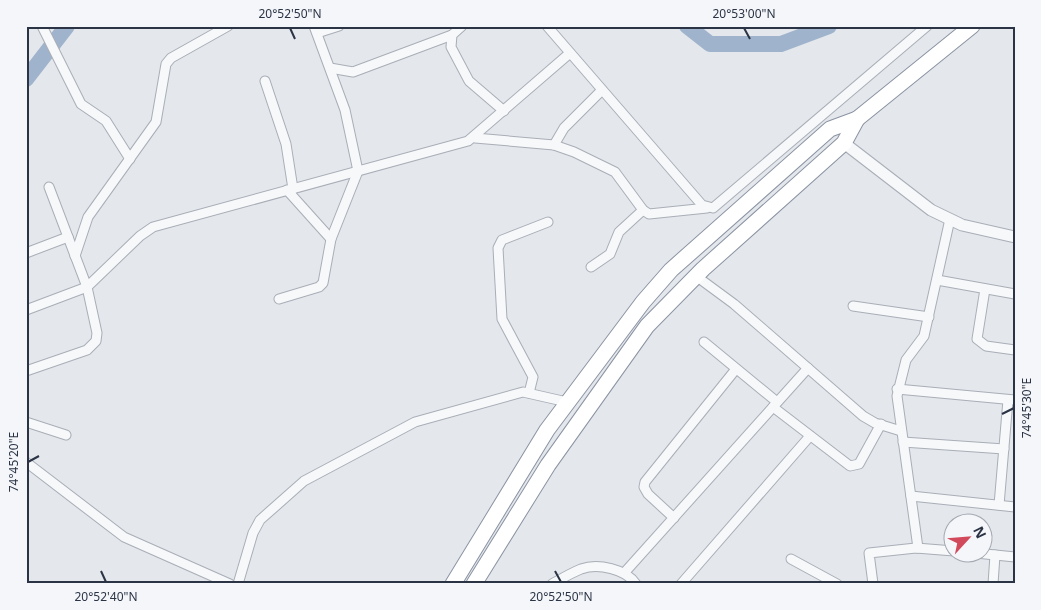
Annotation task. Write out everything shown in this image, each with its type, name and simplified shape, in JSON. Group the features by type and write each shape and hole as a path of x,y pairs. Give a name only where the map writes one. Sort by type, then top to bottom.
{"highway":[{"path":"453,584 531,454 567,402 637,310 671,270 830,129 857,119 972,26"},
{"path":"474,584 548,465 647,326 696,276 844,143 857,119"}],"street":[{"path":"42,26 53,52 81,104 106,121 130,159"},
{"path":"75,256 88,216 130,159 159,114 166,64 171,58 228,26"},
{"path":"279,299 319,287 323,283 331,239 358,171 346,110 315,30 340,26"},
{"path":"330,68 353,72 452,35 462,26"},
{"path":"547,26 702,205 707,208"},
{"path":"26,310 87,287 140,236 153,227 475,138 554,145 574,152 615,172 643,210 656,215 713,208 719,205 928,26"},
{"path":"452,35 451,47 469,81 504,112"},
{"path":"475,138 570,52"},
{"path":"265,81 286,144 290,190 331,239"},
{"path":"554,145 564,128 602,90"},
{"path":"844,143 931,210 962,225 1015,237"},
{"path":"26,371 87,350 92,346 97,333 87,287 49,186"},
{"path":"591,267 610,254 619,232 643,210"},
{"path":"918,548 901,431 898,389 906,360 922,340 929,317 950,219"},
{"path":"529,393 533,377 502,319 498,248 502,240 548,222"},
{"path":"26,253 68,237"},
{"path":"696,276 734,304 863,416 901,431"},
{"path":"937,280 1015,294"},
{"path":"986,289 977,339 986,346 1015,350"},
{"path":"853,306 929,317"},
{"path":"704,342 810,436 846,465 855,466 859,464 880,424"},
{"path":"625,572 808,368"},
{"path":"674,518 648,494 644,487 645,482 736,369"},
{"path":"898,389 1011,400 999,505"},
{"path":"238,584 253,534 260,520 304,481 409,425 517,393 529,393 567,402"},
{"path":"26,422 66,435"},
{"path":"680,584 810,436"},
{"path":"903,442 1004,449"},
{"path":"26,462 124,536 230,584"},
{"path":"911,496 1015,507"},
{"path":"873,584 868,553 918,548 944,550"},
{"path":"993,584 995,555 1015,557"},
{"path":"791,560 837,584"},
{"path":"552,584 587,568 625,572 636,584"}],"waterway":[{"path":"26,79 67,26"},
{"path":"687,26 710,44 781,44 829,26"}]}
